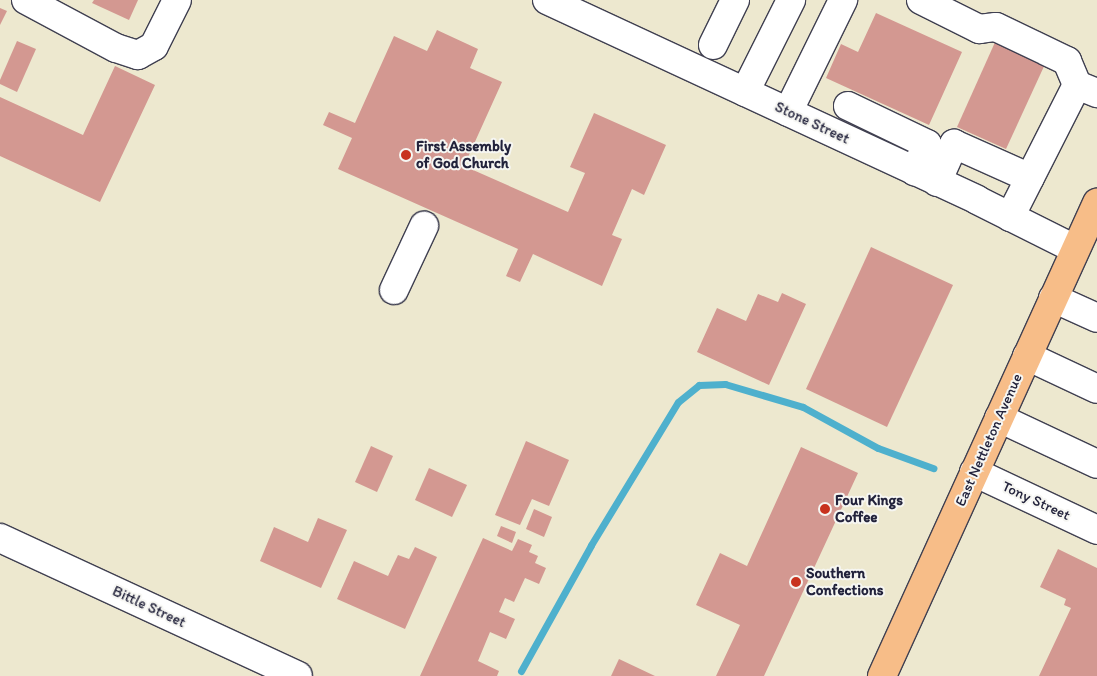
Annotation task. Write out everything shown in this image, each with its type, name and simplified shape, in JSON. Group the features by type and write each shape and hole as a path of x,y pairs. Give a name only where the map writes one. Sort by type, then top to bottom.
{"main road":[{"name":"East Nettleton Avenue","path":"882,676 1053,298 1084,248 1097,203"}],"street":[{"path":"26,0 116,48 138,55 154,46 177,0"},
{"name":"Stone Street","path":"547,0 1010,217 1084,248"},
{"path":"713,45 735,0"},
{"path":"745,92 791,0"},
{"path":"788,112 843,0"},
{"path":"921,0 979,29 996,27 1067,61 1087,89 1030,178 1010,217"},
{"path":"848,106 939,149 954,144 1030,178"},
{"path":"926,176 939,149"},
{"path":"394,290 424,226"},
{"path":"1053,298 1097,318"},
{"path":"1027,356 1097,389"},
{"path":"998,418 1097,464"},
{"name":"Tony Street","path":"974,472 1094,520"},
{"name":"Bittle Street","path":"0,538 298,676"}],"building":[{"path":"94,0 138,0 129,20 92,3"},
{"path":"0,8 7,11 0,25"},
{"path":"876,13 962,52 929,125 826,78 841,44 858,52"},
{"name":"First Assembly of God Church","path":"437,30 478,49 470,68 502,82 464,166 568,212 585,173 570,167 594,113 666,145 644,195 632,189 612,235 622,239 602,286 533,254 520,282 506,276 518,249 338,169 352,138 323,125 329,112 355,123 394,36 427,51"},
{"path":"996,40 1046,62 1006,149 957,127"},
{"path":"17,41 36,49 17,92 0,84 0,80"},
{"path":"115,66 155,85 100,202 0,156 0,97 83,135"},
{"path":"871,247 953,285 887,427 806,389"},
{"path":"782,293 806,304 769,385 697,352 717,308 746,321 758,294 778,302"},
{"path":"526,441 569,460 549,506 532,499 520,525 495,515"},
{"path":"371,446 393,456 377,492 355,482"},
{"path":"801,447 858,473 764,676 716,676 740,625 696,605 720,553 747,566"},
{"path":"429,468 467,485 452,517 415,500"},
{"path":"534,509 552,517 544,537 526,529"},
{"path":"318,518 347,530 321,588 260,561 274,527 308,542"},
{"path":"501,526 516,532 512,543 497,536"},
{"path":"483,538 512,551 518,539 532,545 529,552 538,556 535,563 546,568 539,584 525,578 514,602 505,598 499,612 515,619 506,639 490,632 478,661 499,671 497,676 420,676"},
{"path":"415,547 437,557 405,629 337,599 354,561 388,576 398,555 409,559"},
{"path":"1058,549 1097,568 1097,676 1039,676 1071,608 1064,605 1066,599 1040,587"},
{"path":"619,659 655,676 611,676"}],"waterway":[{"path":"521,671 591,545 678,402 699,385 725,384 803,407 878,448 933,468"}],"place":[{"name":"First Assembly of God Church","path":"406,155"},
{"name":"Four Kings Coffee","path":"825,509"},
{"name":"Southern Confections","path":"796,582"}]}
